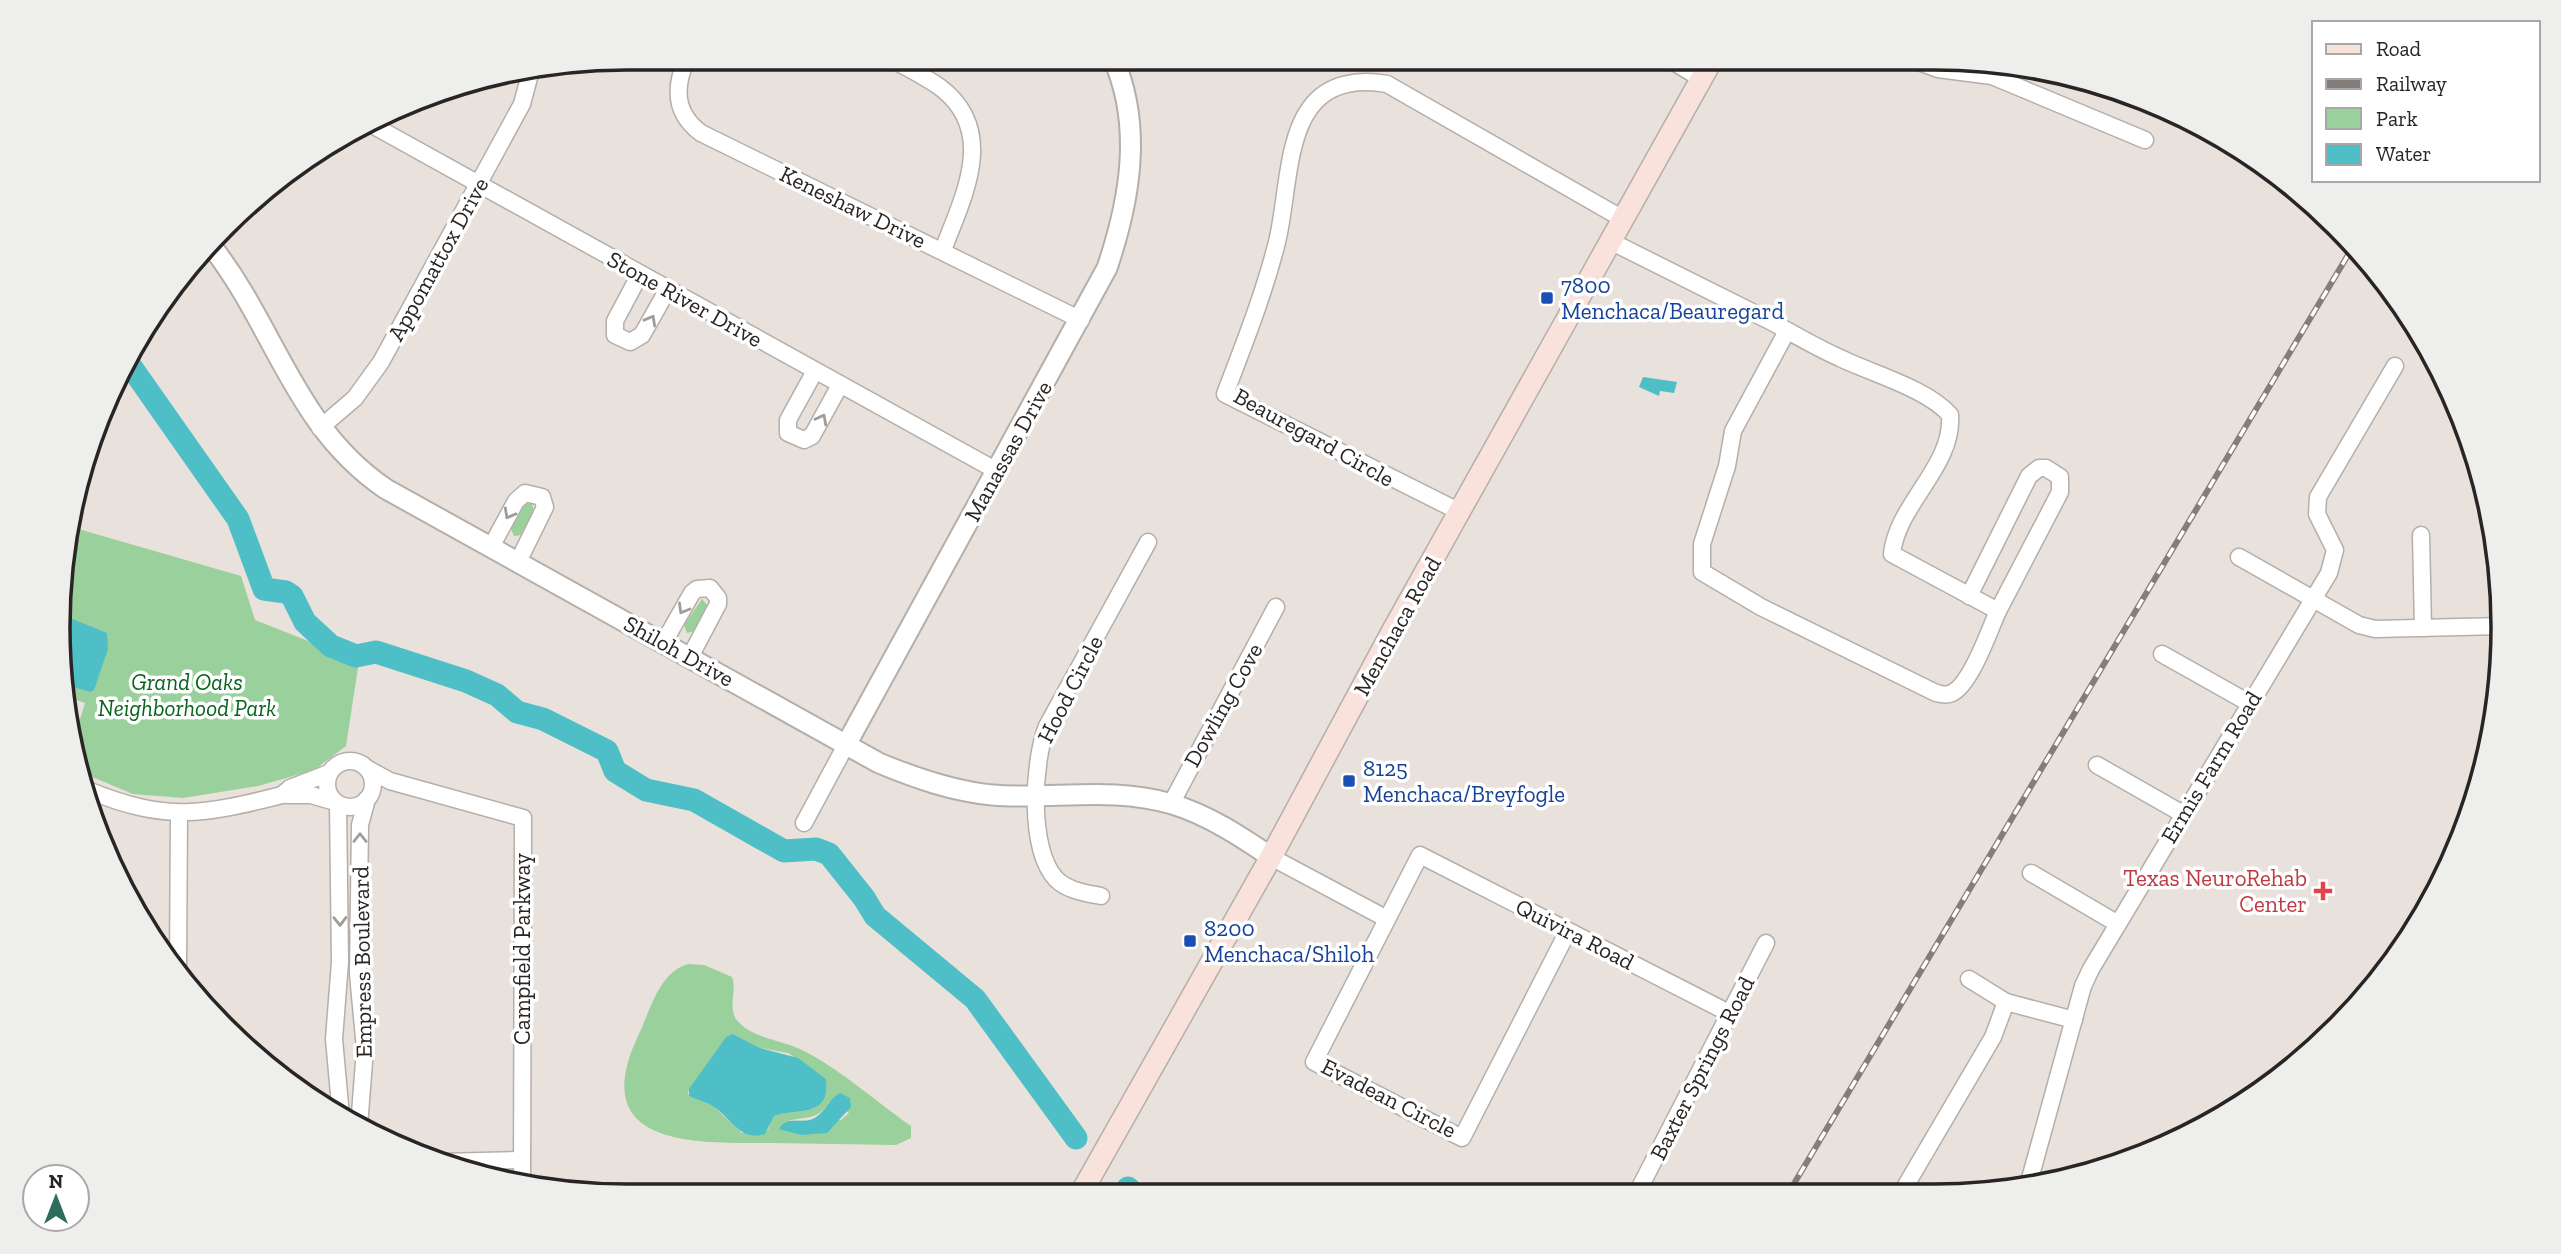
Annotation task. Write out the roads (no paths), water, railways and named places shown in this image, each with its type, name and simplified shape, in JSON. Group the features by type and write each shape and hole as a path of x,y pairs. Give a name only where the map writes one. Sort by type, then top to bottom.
{"main road":[{"name":"Menchaca Road","path":"1086,1184 1271,857 1707,70"}],"street":[{"name":"Keneshaw Drive","path":"683,70 677,86 678,98 686,120 701,133 1081,320"},
{"path":"909,70 951,97 970,128 974,147 973,170 943,250"},
{"name":"Manassas Drive","path":"804,823 1107,268 1122,220 1130,174 1129,120 1116,70"},
{"path":"1687,70 1702,79"},
{"path":"1953,71 1978,73 2004,80 2145,140"},
{"name":"Appomattox Drive","path":"320,428 355,398 382,362 522,104 529,79"},
{"name":"Beauregard Circle","path":"1460,512 1225,394 1260,299 1276,245 1302,119 1311,106 1335,88 1359,81 1387,83 1623,219"},
{"name":"Stone River Drive","path":"379,128 997,471"},
{"path":"1610,241 1787,331 1917,393 1950,415 1950,434 1900,527 1892,554 1998,611"},
{"name":"Shiloh Drive","path":"215,252 259,316 298,394 320,428 370,478 879,763 933,783 990,795 1095,792 1171,804 1226,828 1271,857"},
{"path":"640,274 615,321 615,335 619,339 631,342 642,335 668,289"},
{"path":"1787,331 1733,431 1717,503 1702,544 1700,563 1705,577 1814,634 1936,693 1947,695 1956,692 1970,672 1998,611 2060,492 2060,477 2055,472 2039,468 2029,476 1969,596"},
{"name":"Ermis Farm Road","path":"2031,1175 2091,969 2313,600 2335,556 2317,514 2318,498 2395,366"},
{"path":"815,371 788,420 788,433 792,437 804,440 812,436 840,385"},
{"path":"491,547 516,501 525,493 537,493 544,501 544,512 518,562"},
{"path":"2421,535 2423,628"},
{"name":"Hood Circle","path":"1101,896 1068,888 1050,870 1041,845 1037,795 1038,756 1047,726 1148,542"},
{"path":"2239,557 2359,625 2375,629 2491,626"},
{"path":"664,642 692,593 697,589 710,588 718,598 718,604 690,657"},
{"name":"Dowling Cove","path":"1171,804 1276,607"},
{"path":"2162,653 2249,703"},
{"path":"96,792 133,807 179,814 226,809 282,794 310,795 336,803 350,807 368,798 373,783 368,769 362,764 347,761 333,767 329,773 327,789 336,803"},
{"path":"2097,765 2183,814"},
{"name":"Campfield Parkway","path":"368,769 390,781 523,818 522,1174"},
{"path":"282,794 290,788 329,773"},
{"name":"Campfield Parkway","path":"368,798 391,791 421,790"},
{"name":"Empress Boulevard","path":"360,1115 365,1049 358,974 360,825 368,798"},
{"name":"Empress Boulevard","path":"336,803 340,962 334,1039 340,1104"},
{"path":"178,956 179,814"},
{"name":"Evadean Circle","path":"1420,855 1314,1062 1462,1138 1568,931"},
{"name":"Quivira Road","path":"1420,855 1729,1013"},
{"path":"1271,857 1387,919"},
{"path":"2031,873 2118,924"},
{"name":"Baxter Springs Road","path":"1642,1184 1766,943"},
{"path":"1969,979 2006,1002 2074,1020"},
{"path":"1907,1184 1993,1037 2006,1002"},
{"path":"473,1162 522,1160"}],"water":[{"path":"1643,377 1677,382 1674,393 1660,391 1659,396 1639,387"},
{"path":"70,618 107,633 108,649 94,690 90,692 74,687"},
{"path":"733,1034 760,1048 798,1058 826,1079 823,1101 810,1109 774,1116 765,1134 756,1136 737,1128 714,1107 689,1096 689,1089 726,1037"},
{"path":"840,1093 850,1098 851,1107 827,1133 801,1135 779,1129 789,1121 815,1118"}],"waterway":[{"path":"133,370 238,519 264,589 286,592 292,596 305,622 331,646 356,656 376,652 466,681 497,695 517,712 543,719 607,751 615,771 646,790 694,800 784,851 816,849 829,854 875,916 975,999 1076,1138"}],"railway":[{"path":"1794,1184 2348,255"}],"place":[{"name":"7800 Menchaca/Beauregard","path":"1547,298"},
{"name":"8125 Menchaca/Breyfogle","path":"1349,781"},
{"name":"Texas NeuroRehab Center","path":"2323,891"},
{"name":"8200 Menchaca/Shiloh","path":"1190,941"}],"park label":[{"name":"Grand Oaks Neighborhood Park","path":"187,695"}]}
